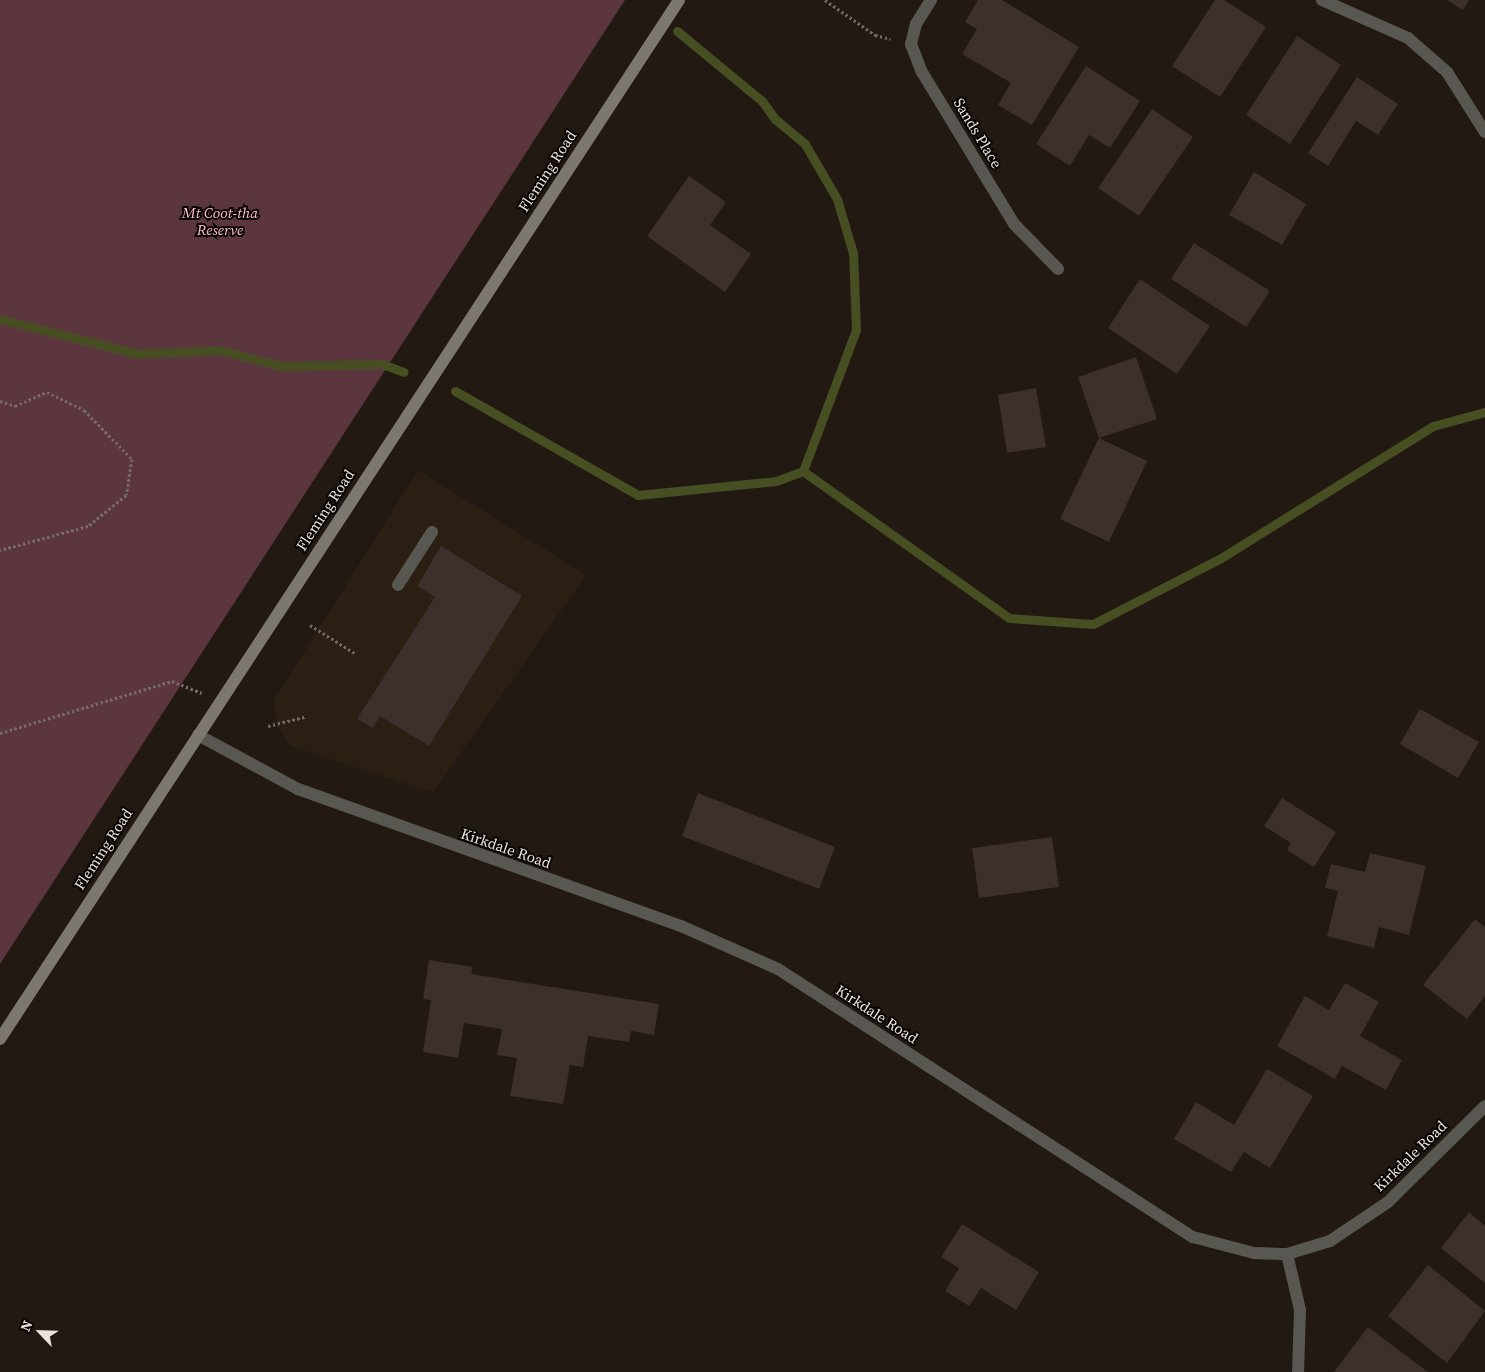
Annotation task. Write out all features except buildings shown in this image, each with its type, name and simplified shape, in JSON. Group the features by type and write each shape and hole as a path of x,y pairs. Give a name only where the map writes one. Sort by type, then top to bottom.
{"street":[{"name":"Fleming Road","path":"0,1039 679,0"},
{"path":"911,44 916,24 931,0"},
{"path":"1322,0 1408,38 1447,72 1485,130"},
{"name":"Sands Place","path":"911,44 922,72 1014,224 1058,269"},
{"path":"398,585 432,532"},
{"name":"Kirkdale Road","path":"198,735 298,789 681,926 778,969 1193,1237 1254,1253 1287,1254 1330,1241 1388,1202 1485,1106"},
{"path":"1287,1254 1300,1310 1298,1372"}],"path":[{"path":"825,0 875,35 911,44"},
{"path":"0,401 15,406 47,392 84,410 132,459 126,495 88,526 0,550"},
{"path":"310,625 356,654"},
{"path":"0,733 172,681 221,700"},
{"path":"268,726 305,717"}],"shaded area":[{"path":"418,470 586,575 433,793 290,746 277,727 274,700"}],"green space":[{"name":"Mt Coot-tha Reserve","path":"0,0 625,0 0,964"}],"waterway":[{"path":"455,391 638,495 776,481 803,471 856,330 853,253 837,199 805,144 775,119 762,101 677,31"},
{"path":"0,319 138,354 221,350 279,366 382,364 404,372"},
{"path":"803,471 1009,618 1093,624 1221,558 1433,426 1485,412"}]}
